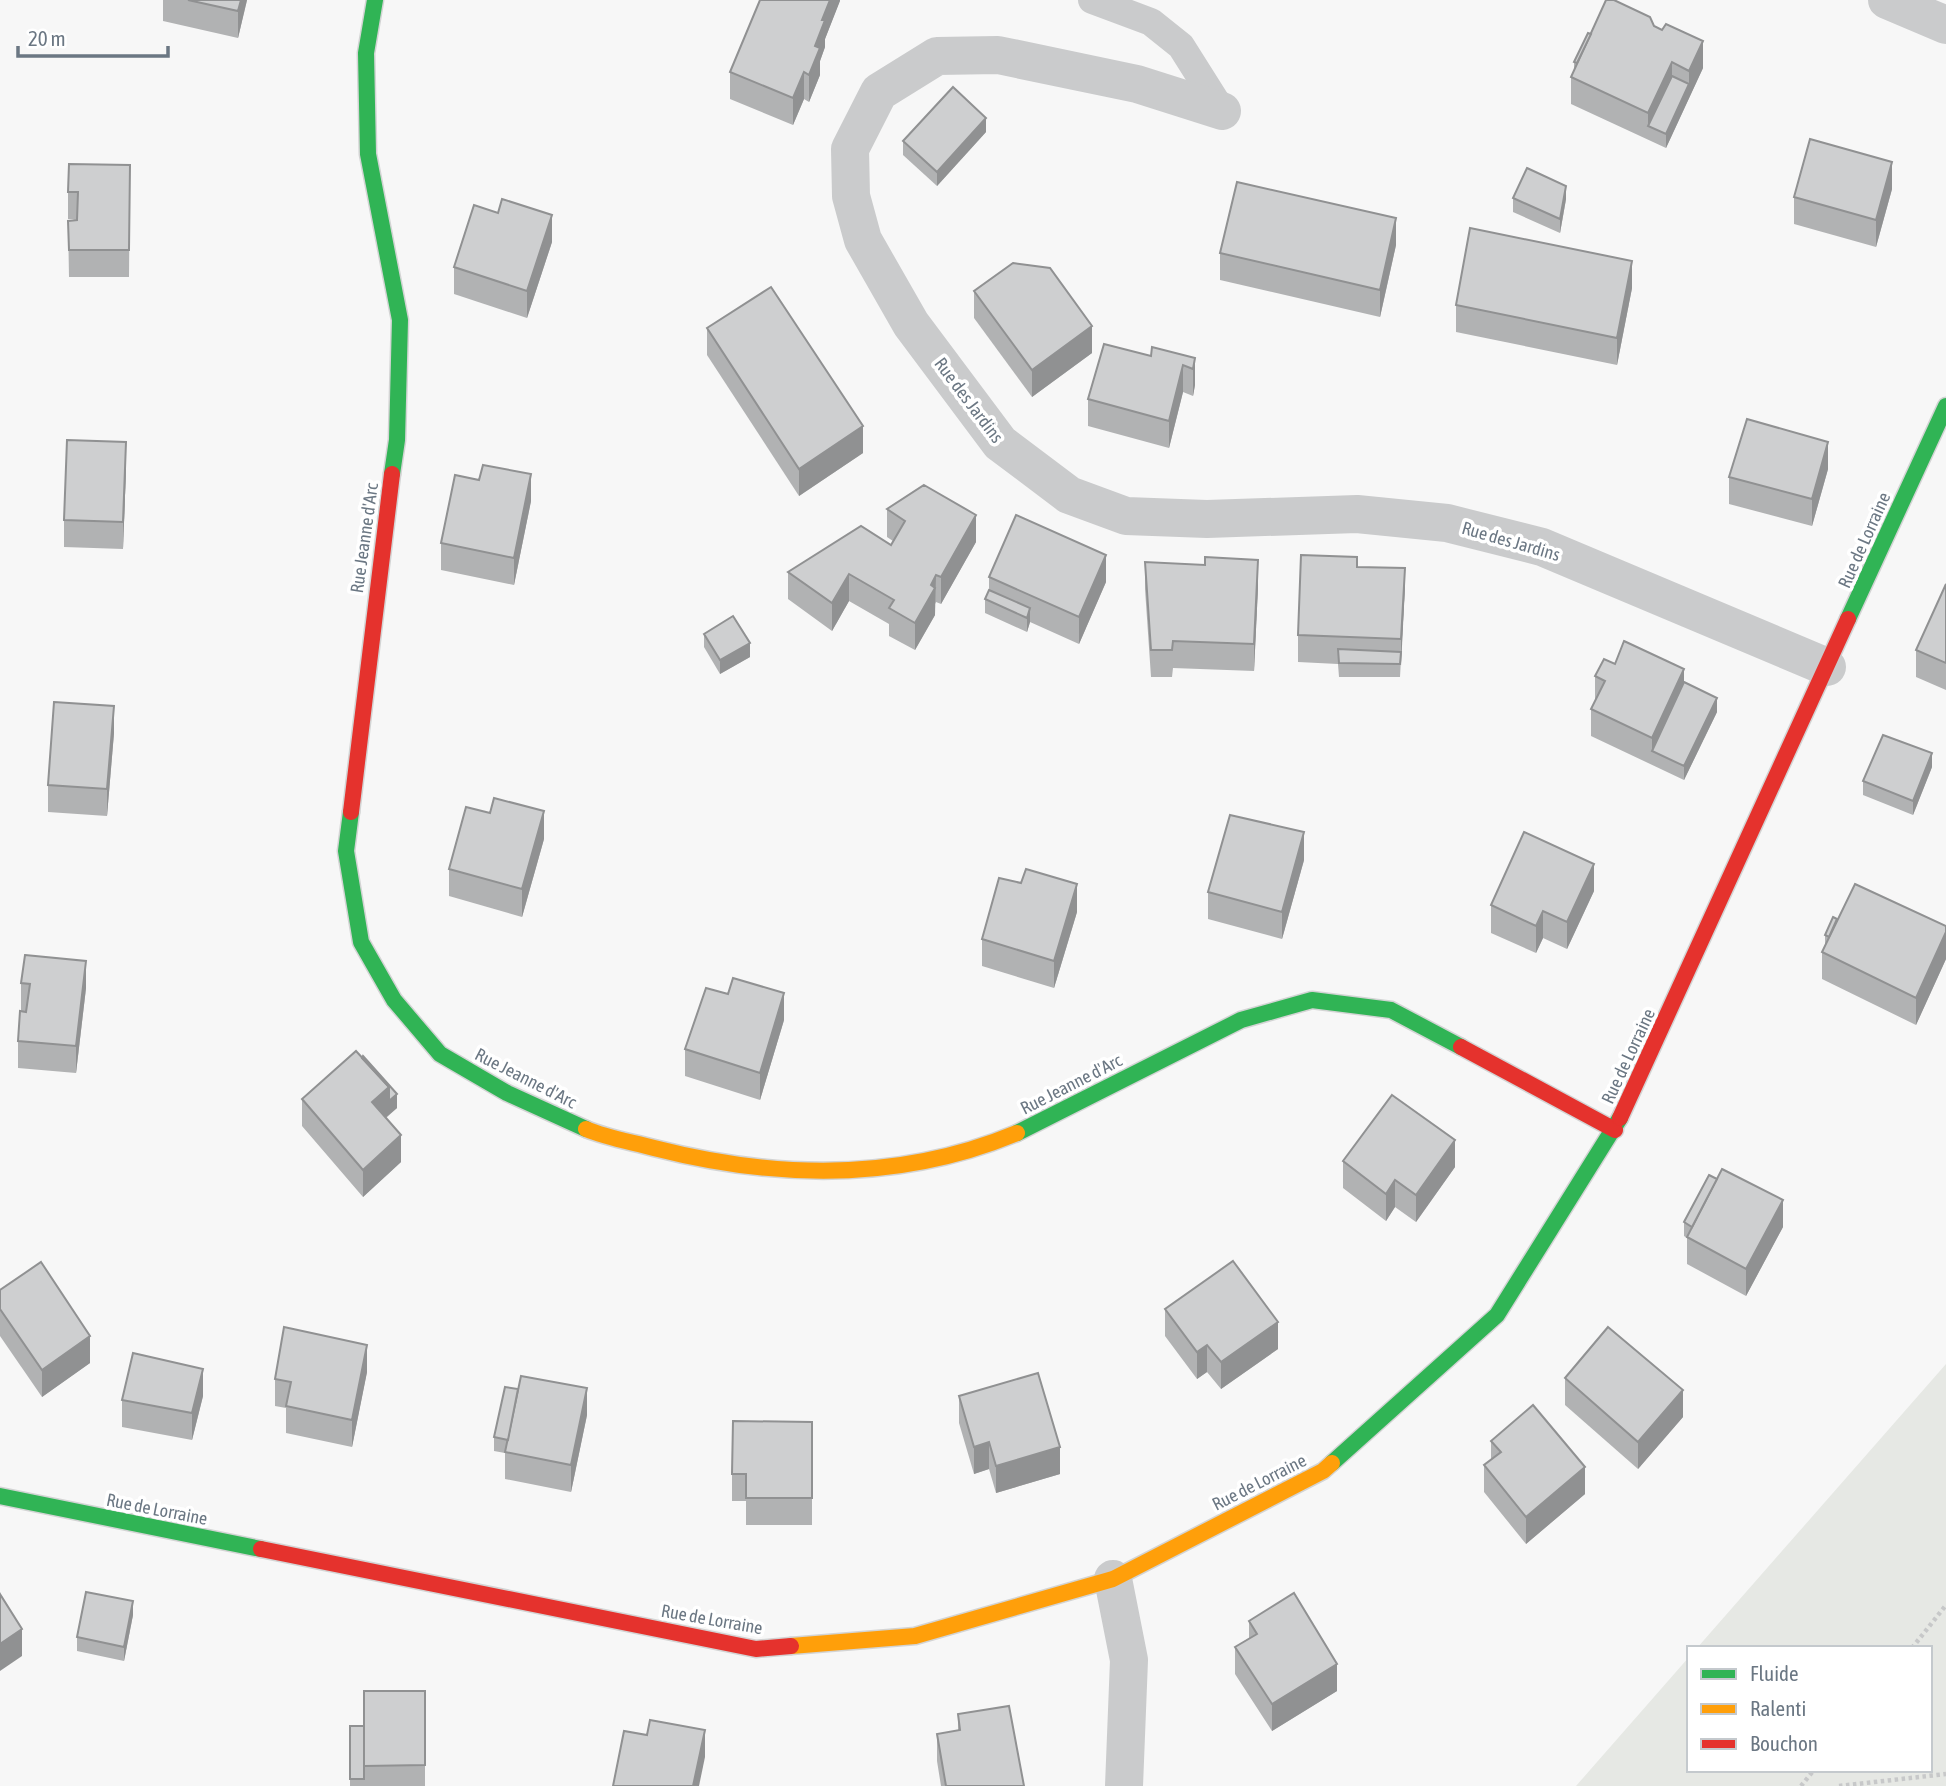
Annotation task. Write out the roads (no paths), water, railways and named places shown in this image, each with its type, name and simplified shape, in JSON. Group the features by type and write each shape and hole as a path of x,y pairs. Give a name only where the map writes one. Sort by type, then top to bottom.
{"street":[{"name":"Rue Jeanne d'Arc","path":"375,0 366,52 368,154 400,320 397,440 379,563 346,851 361,942 394,1000 440,1054 507,1093 593,1132 709,1161 814,1172 917,1165 1014,1134 1241,1020 1312,1000 1391,1010 1615,1130"},
{"path":"1887,0 1946,25"},
{"name":"Rue des Jardins","path":"1222,111 1137,84 998,55 937,56 879,92 850,149 852,196 863,240 911,324 1000,443 1069,495 1126,516 1207,519 1357,514 1447,523 1542,547 1827,667"},
{"name":"Rue de Lorraine","path":"0,1496 756,1649 915,1636 1113,1579 1323,1471 1497,1315 1615,1130 1946,406"},
{"path":"1113,1579 1129,1660 1124,1786"}],"lane":[{"name":"Rue des Jardins","path":"1092,0 1151,22 1181,46 1222,111"}]}
